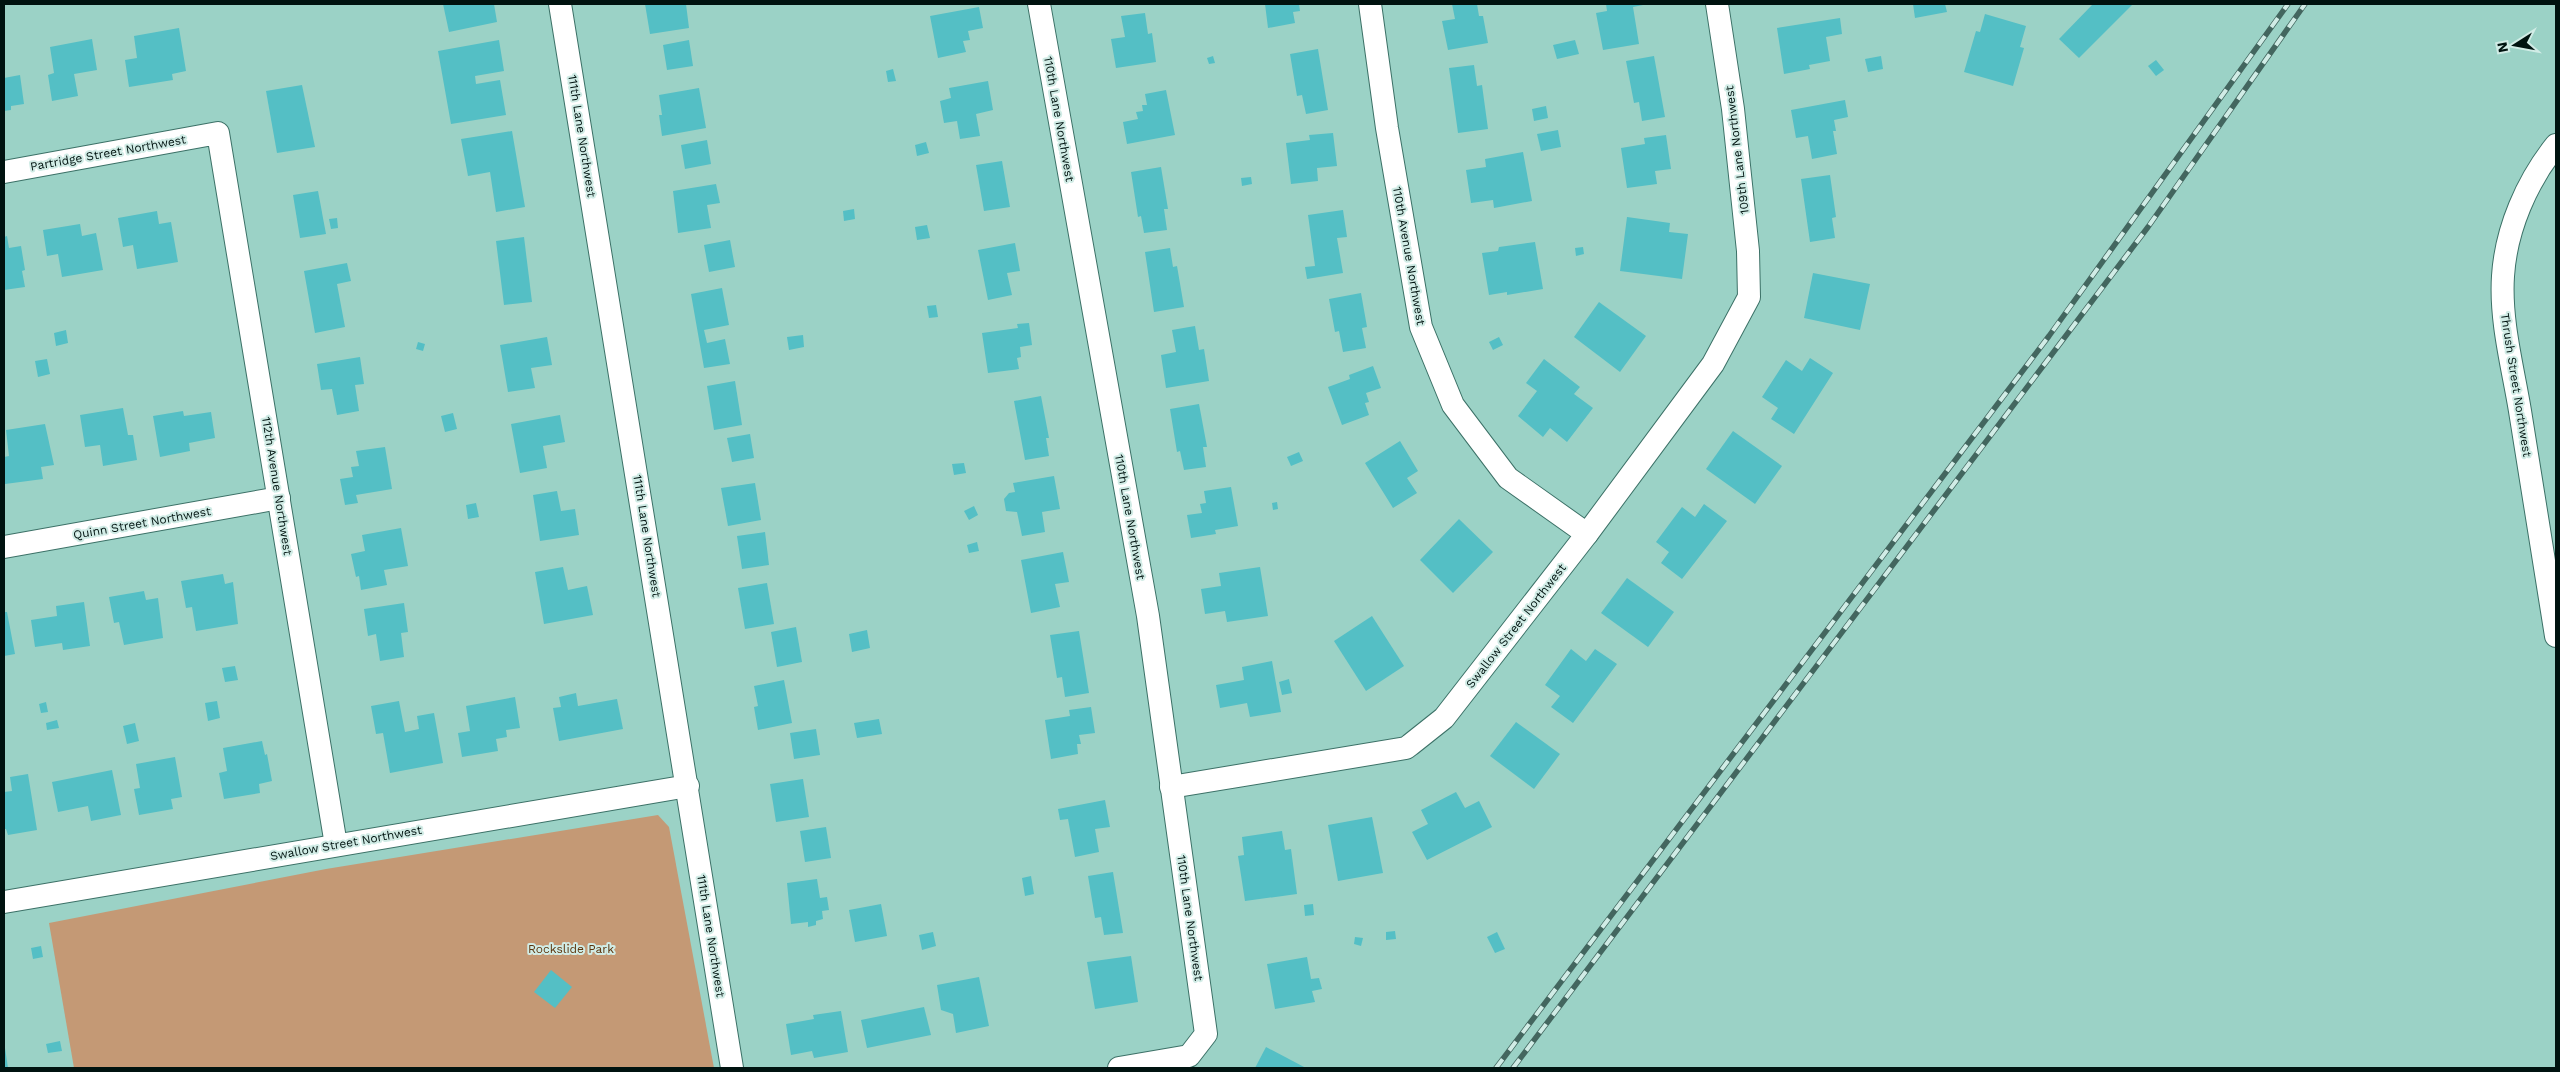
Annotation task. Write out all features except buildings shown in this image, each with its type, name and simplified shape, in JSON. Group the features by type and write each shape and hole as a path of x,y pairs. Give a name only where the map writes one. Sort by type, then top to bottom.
{"street":[{"name":"111th Lane Northwest","path":"560,4 688,786 732,1068"},
{"name":"110th Lane Northwest","path":"1039,4 1148,616 1206,1034 1188,1056 1118,1068"},
{"name":"110th Avenue Northwest","path":"1370,4 1387,128 1421,327 1453,405 1508,478 1587,534"},
{"name":"109th Lane Northwest","path":"1717,4 1733,109 1747,245 1748,297"},
{"name":"112th Avenue Northwest","path":"212,134 218,133 336,845"},
{"name":"Partridge Street Northwest","path":"4,172 212,134"},
{"name":"Thrush Street Northwest","path":"2556,145 2545,159 2518,212 2509,239 2503,276 2507,333 2556,636"},
{"name":"Swallow Street Northwest","path":"1172,787 1406,748 1444,718 1587,534 1713,364 1748,297"},
{"name":"Quinn Street Northwest","path":"4,547 279,498"},
{"name":"Swallow Street Northwest","path":"4,902 688,786"}],"green space":[{"name":"Rockslide Park","path":"658,815 669,827 714,1068 74,1068 49,923 326,869"}],"railway":[{"path":"1496,1068 2049,336 2288,4"},
{"path":"1513,1068 2148,227 2305,4"}]}
